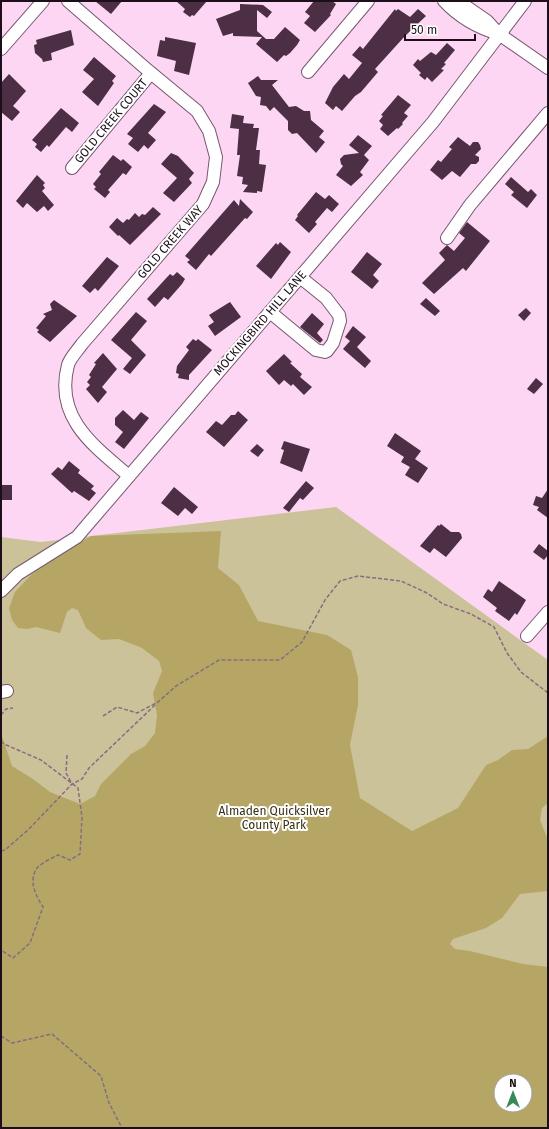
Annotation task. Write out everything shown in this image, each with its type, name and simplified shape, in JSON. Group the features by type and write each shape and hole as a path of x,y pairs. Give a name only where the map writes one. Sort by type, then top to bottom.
{"street":[{"path":"1,49 43,1"},
{"name":"GOLD CREEK WAY","path":"68,1 197,111 209,131 216,157 213,182 203,204 82,344 68,363 65,388 69,412 85,437 129,476"},
{"path":"308,72 368,1"},
{"path":"444,1 451,9 481,29 499,34"},
{"path":"458,1 487,21 499,34 548,68"},
{"name":"MOCKINGBIRD HILL LANE","path":"1,591 18,574 77,537 433,122 525,1"},
{"name":"GOLD CREEK COURT","path":"72,168 151,73"},
{"path":"447,238 470,205 548,113"},
{"path":"270,312 316,350 324,352 330,348 339,326 339,315 326,298 300,277"},
{"path":"526,636 548,612"}],"path":[{"path":"1,851 5,850 29,829 72,784 82,779 89,768 176,686 219,660 280,660 302,642 324,600 340,581 358,576 401,581 427,593 443,604 471,614 494,627 507,653 521,672 548,693"},
{"path":"103,716 117,707 137,713 158,702"},
{"path":"1,715 6,709 13,708"},
{"path":"1,741 4,744 41,760 78,788 82,817 80,854 70,860 58,855 37,868 33,880 35,893 43,906 30,943 13,958 1,950"},
{"path":"67,755 66,773 72,784"},
{"path":"1,1036 12,1043 52,1034 101,1076 109,1103 122,1128"}],"green space":[{"name":"Almaden Quicksilver County Park","path":"336,507 548,660 548,1128 1,1128 1,537 41,542"},
{"name":"Almaden Quicksilver County Park","path":"221,531 218,568 239,585 258,621 327,635 351,650 358,677 358,705 350,745 360,798 412,831 458,808 486,765 498,760 512,750 528,749 548,736 548,803 542,808 540,820 548,840 548,891 520,894 502,918 486,928 453,939 450,944 455,949 470,951 523,964 548,967 548,1128 1,1128 1,733 12,766 50,792 80,804 95,796 101,784 131,754 145,746 155,733 157,715 153,693 162,671 159,661 142,648 119,639 101,640 86,628 78,610 72,608 67,612 60,633 36,627 27,629 18,628 12,620 9,608 15,592 31,575 52,559 91,536"}],"building":[{"path":"95,1 122,1 111,14"},
{"path":"176,1 207,1 194,16 192,15 190,17 183,12 185,9"},
{"path":"314,1 332,1 336,4 330,14 331,15 315,32 304,23 310,16 305,12"},
{"path":"240,4 263,5 272,12 267,18 257,10 257,31 266,39 274,39 285,27 300,40 297,45 290,53 286,56 284,55 277,62 256,44 262,37 233,36 233,33 223,36 216,19 240,10"},
{"path":"395,9 396,11 398,9 410,17 418,9 426,16 405,36 375,69 378,72 361,92 355,96 342,111 336,106 333,110 325,103 333,87 344,74 349,79 362,63 352,55 360,46 363,49"},
{"path":"71,30 74,45 51,53 52,60 43,62 42,59 35,53 34,45 37,44 36,40"},
{"path":"165,37 196,43 189,75 174,71 176,61 157,56 160,40 165,41"},
{"path":"447,43 455,50 444,63 446,64 441,69 444,70 432,82 427,77 425,80 419,75 421,73 413,65 418,59 420,61 431,52 436,55"},
{"path":"94,57 116,76 112,81 114,83 98,106 82,92 94,79 83,70"},
{"path":"9,74 26,91 13,106 20,112 12,121 1,112 1,83"},
{"path":"258,76 261,80 278,80 272,85 289,107 296,106 304,111 310,111 311,120 324,131 319,137 325,142 316,153 297,133 292,134 288,130 288,121 274,107 270,111 266,106 260,105 261,97 256,96 248,83"},
{"path":"398,95 411,105 404,113 408,116 402,123 403,124 388,136 380,129 383,125 379,121 383,116 381,115"},
{"path":"154,104 166,112 148,133 156,140 148,149 144,145 138,152 128,144 133,138 127,134"},
{"path":"61,108 79,123 72,132 66,127 49,147 47,145 41,152 35,147 37,144 32,140"},
{"path":"232,114 244,116 243,123 254,124 253,128 259,128 256,150 260,150 259,164 266,165 262,192 243,192 248,185 242,184 243,177 237,176 240,155 237,155 239,129 230,128"},
{"path":"358,135 372,146 364,155 369,160 360,172 363,175 351,186 336,175 343,166 340,159 344,155 359,153 349,145"},
{"path":"458,137 470,146 473,142 478,142 481,149 475,155 479,157 479,161 476,164 471,164 460,177 452,171 442,180 430,170 438,160 441,162 452,149 449,147"},
{"path":"171,153 178,156 194,173 189,179 192,183 174,202 163,193 177,178 161,164"},
{"path":"113,155 121,161 123,159 132,167 126,175 123,173 108,190 110,192 105,198 94,189 96,187 93,184 101,174 99,172"},
{"path":"37,175 45,183 43,185 45,188 42,191 54,205 48,211 44,206 37,212 27,203 23,208 16,201"},
{"path":"511,177 528,192 531,189 537,195 527,208 511,195 514,192 505,184"},
{"path":"316,192 325,199 329,195 339,204 332,212 327,208 315,222 317,224 309,233 295,220 298,216 297,215"},
{"path":"240,199 253,212 247,219 245,218 211,256 209,254 196,270 187,262 190,260 185,256 234,200 239,206"},
{"path":"153,207 161,214 130,245 109,227 117,218 123,223 127,219 129,220 135,213 139,217 142,214 145,215"},
{"path":"467,222 490,241 466,271 463,268 434,294 422,283 445,260 439,253 447,245 454,251 465,238 459,233"},
{"path":"280,242 291,252 271,279 256,266 276,243 278,245"},
{"path":"367,252 382,264 373,275 379,281 372,289 351,272"},
{"path":"107,257 119,266 98,291 95,288 90,293 82,286"},
{"path":"177,272 185,279 182,284 168,300 164,297 155,307 147,299 170,274 173,276"},
{"path":"426,298 440,311 435,316 420,304"},
{"path":"54,300 77,316 50,342 37,332 39,330 36,328 46,316 43,314 52,310 50,304"},
{"path":"230,302 241,317 215,336 208,326 214,322 209,315"},
{"path":"526,308 531,313 524,321 518,315"},
{"path":"136,312 147,321 131,340 146,355 130,374 123,369 132,358 111,340"},
{"path":"312,313 324,324 317,333 323,340 320,343 300,327"},
{"path":"353,326 366,337 357,347 371,361 365,368 343,349 350,341 345,337"},
{"path":"193,339 196,341 198,339 212,350 189,375 189,380 178,378 179,374 176,373 177,366 189,350 186,347"},
{"path":"103,353 117,369 102,387 107,392 98,403 86,389 90,385 87,382 91,377 89,375 96,364 94,363"},
{"path":"284,354 292,362 290,363 302,374 300,377 312,387 304,395 293,384 291,386 284,380 279,385 266,371"},
{"path":"536,378 543,384 534,394 527,389"},
{"path":"123,410 134,420 141,412 149,418 124,449 115,442 123,432 115,425 115,418"},
{"path":"238,411 248,420 224,447 206,432 216,421 222,425 231,415 235,415"},
{"path":"395,433 421,451 415,459 428,468 418,483 405,475 410,467 401,462 404,457 387,446"},
{"path":"284,441 310,449 302,472 280,463 284,450 281,449"},
{"path":"257,444 264,450 258,457 250,451"},
{"path":"69,461 80,470 78,473 94,486 91,489 96,493 89,501 74,491 72,493 51,474 58,467 62,470"},
{"path":"306,481 314,488 303,500 300,498 289,512 283,508"},
{"path":"1,485 12,485 12,500 1,500"},
{"path":"174,487 198,507 192,514 185,508 178,516 161,503"},
{"path":"548,489 548,518 537,510 539,507 533,505 536,496 542,498"},
{"path":"441,524 451,532 459,532 462,538 446,557 434,548 430,553 420,546 438,525 439,526"},
{"path":"539,544 548,551 548,555 544,560 533,552"},
{"path":"499,581 526,600 517,615 515,613 509,621 495,611 497,608 483,597 488,589 492,592"}]}
